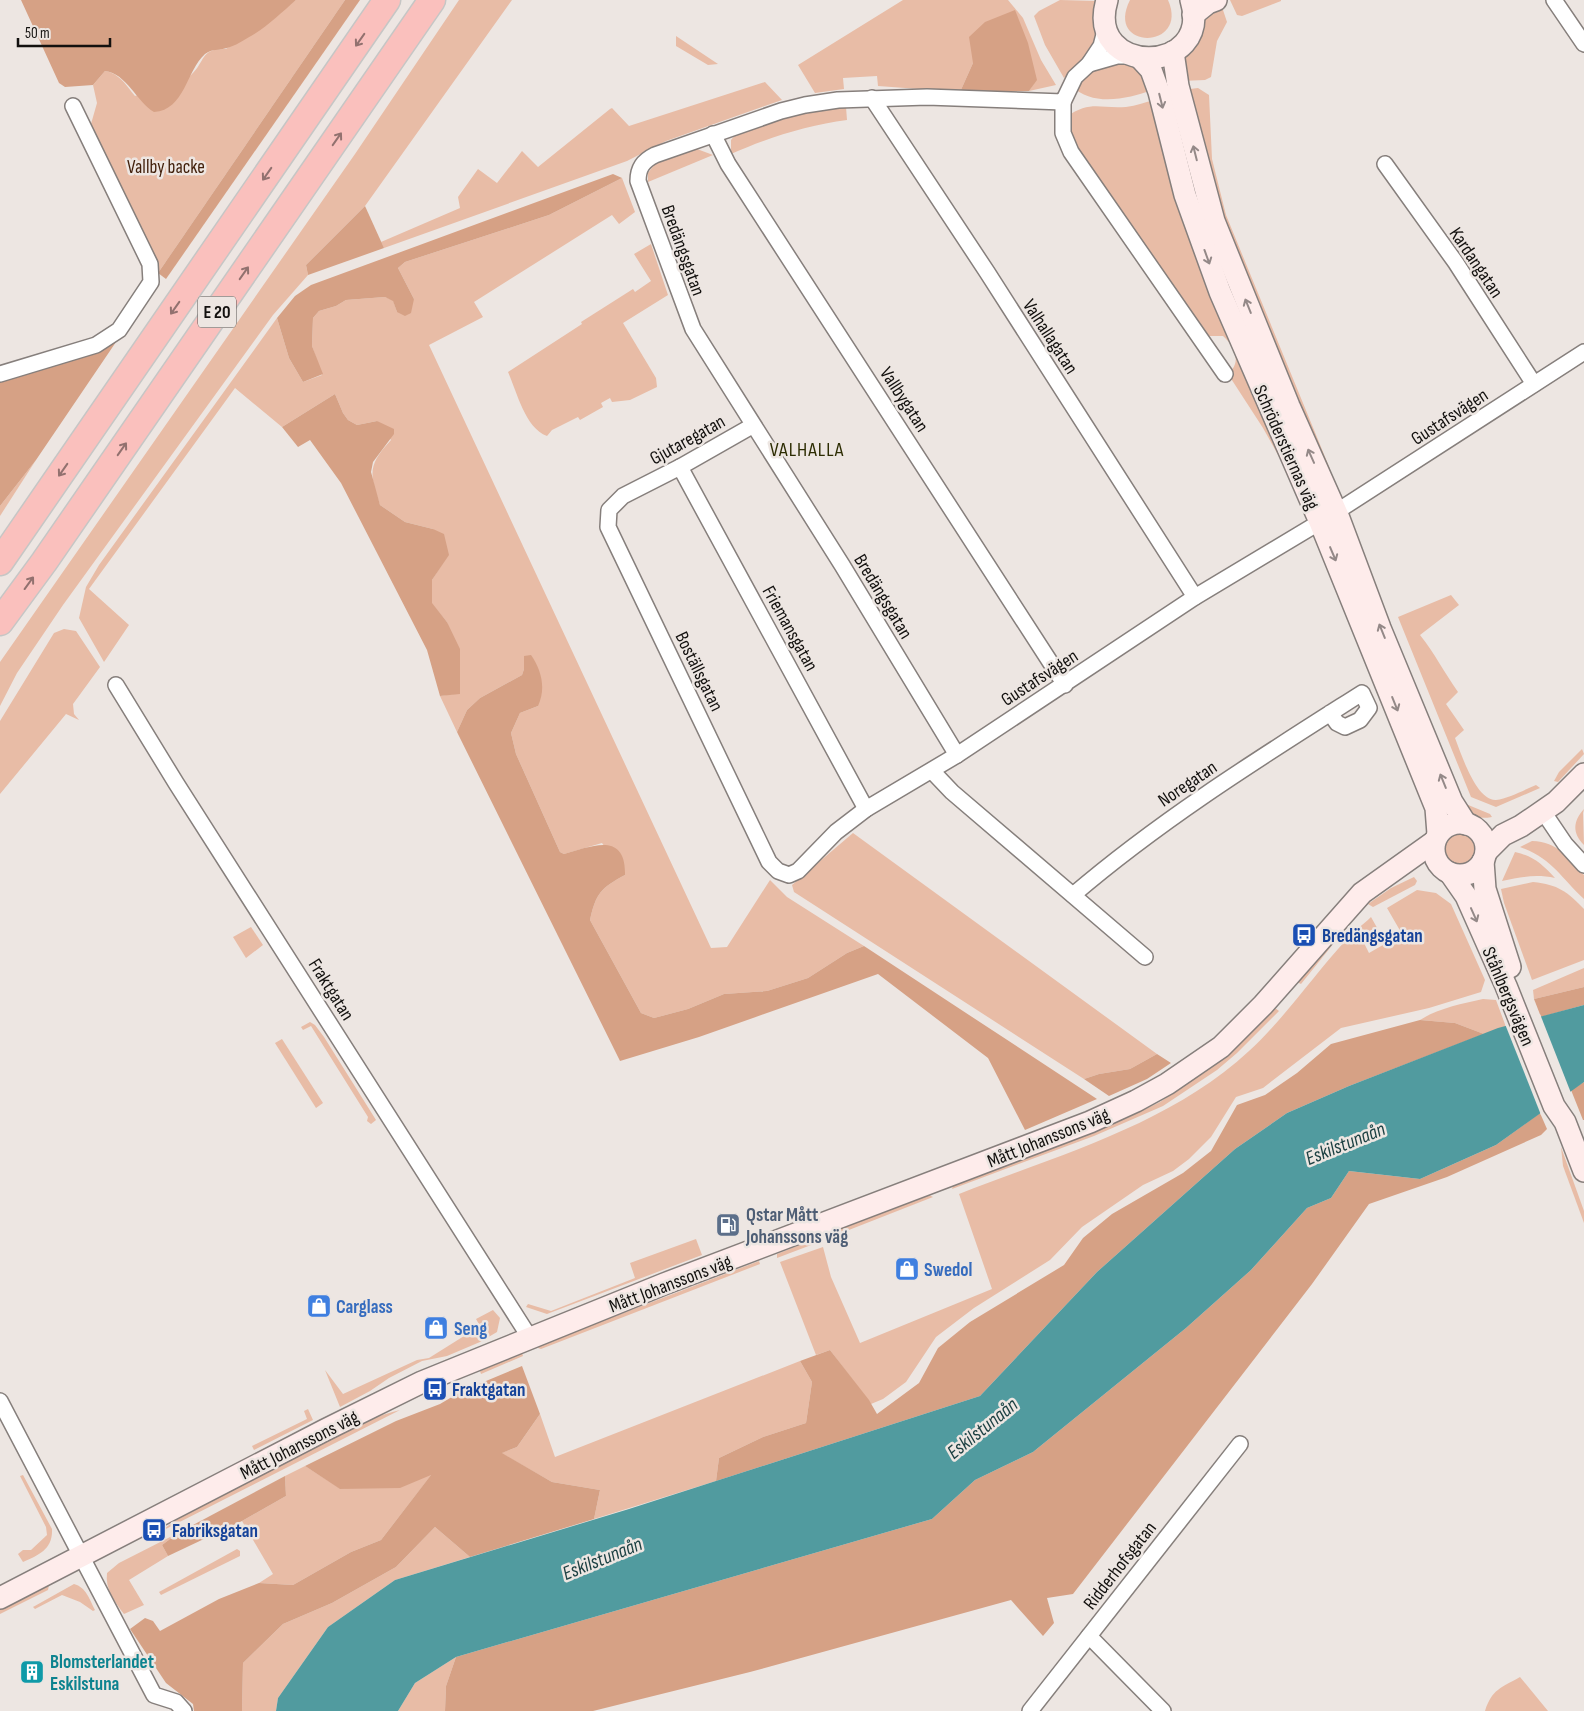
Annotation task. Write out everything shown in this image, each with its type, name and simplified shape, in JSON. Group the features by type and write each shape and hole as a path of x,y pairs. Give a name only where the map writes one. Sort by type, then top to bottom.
{"highway":[{"name":"E 20","path":"0,562 387,0"},
{"name":"E 20","path":"0,622 61,537 432,0"}],"street":[{"path":"1107,0 1104,14 1106,27 1101,46 1089,64 1075,77 1063,102 1063,133 1071,152 1225,374"},
{"path":"1089,64 1117,56 1157,58 1173,52 1186,40 1192,8 1216,0"},
{"path":"1554,0 1584,44"},
{"name":"Schröderstiernas väg","path":"1106,27 1117,46 1136,57 1151,70 1159,92 1184,195 1220,292 1380,628 1452,802 1470,826"},
{"name":"Schröderstiernas väg","path":"1173,52 1178,86 1214,221 1288,406 1436,808 1437,838"},
{"name":"Bredängsgatan","path":"957,755 842,565 752,426 693,329 638,182 639,169 647,158 805,104 872,98 927,97 1063,102"},
{"name":"Valhallagatan","path":"872,98 992,281 1194,597"},
{"path":"0,374 96,345 110,337 119,330 151,282 150,264 73,106"},
{"name":"Vallbygatan","path":"713,134 728,164 1065,685"},
{"name":"Kardangatan","path":"1385,164 1456,263 1534,384"},
{"name":"Gustafsvägen","path":"789,875 798,871 836,832 866,809 932,771 1065,685 1194,597 1328,517 1584,352"},
{"name":"Gjutaregatan","path":"640,487 680,467 752,426"},
{"name":"Friemansgatan","path":"680,467 866,809"},
{"name":"Boställsgatan","path":"640,487 614,503 607,517 608,526 769,862 778,871 789,875"},
{"name":"Fraktgatan","path":"116,686 530,1338"},
{"name":"Noregatan","path":"1073,895 1138,842 1184,809 1330,714"},
{"path":"932,771 952,792 1145,957"},
{"path":"1542,810 1470,826 1450,825 1437,838 1435,855 1445,869 1461,875 1469,873 1503,835 1521,826 1569,791 1584,774"},
{"path":"1542,810 1565,844 1584,865"},
{"path":"1470,826 1481,834 1484,857"},
{"name":"Mått Johanssons väg","path":"0,1598 422,1382 664,1284 1080,1125 1136,1101 1185,1074 1221,1047 1263,1005 1362,893 1437,838"},
{"name":"Ståhlbergsvägen","path":"1484,857 1485,889 1519,1005 1554,1106 1565,1122 1584,1171"},
{"name":"Mått Johanssons väg","path":"1379,882 1445,869"},
{"name":"Ståhlbergsvägen","path":"1445,869 1466,896 1519,1005"},
{"path":"0,1401 154,1695 176,1702 184,1711"},
{"name":"Ridderhofsgatan","path":"1030,1711 1240,1444"},
{"path":"1089,1636 1163,1711"}],"green space":[{"name":"Vallby backe","path":"296,0 345,0 158,273 91,134 91,124 97,103 93,85 105,71 119,77 135,96 181,81 196,70 207,53 218,49 226,49"},
{"path":"459,0 512,0 365,206 306,265 308,275 273,315 63,605 17,673 0,706 0,662 355,154"},
{"path":"903,0 1008,0 1023,18 1041,60 1056,85 1029,91 1036,80 973,63 960,92 878,86 877,76 843,78 844,89 815,93 798,65"},
{"path":"1060,0 1097,1 1098,28 1095,43 1087,56 1064,78 1045,45 1034,16 1039,11"},
{"path":"1130,0 1168,0 1172,16 1168,28 1159,35 1148,38 1136,36 1128,29 1125,17"},
{"path":"1230,0 1281,1 1242,16 1237,15"},
{"path":"1221,4 1227,22 1217,41 1211,77 1205,80 1181,81 1187,46 1197,29"},
{"path":"676,36 718,64 708,65 676,46"},
{"path":"1120,63 1136,67 1152,90 1121,98 1100,99 1080,93 1072,86 1095,68"},
{"path":"765,82 782,100 666,141 627,161 384,248 381,242 460,208 458,197 478,169 497,183 522,151 538,167 612,108 629,126"},
{"path":"1198,88 1209,95 1212,159 1226,215 1330,469 1329,473 1224,229 1190,89"},
{"path":"1156,99 1296,487 1263,428 1228,374 1235,365 1236,360 1231,345 1223,336 1207,336 1074,147 1066,117 1089,107 1130,106"},
{"path":"846,107 847,120 817,125 788,133 731,154 731,140 739,133 751,127 802,114"},
{"path":"697,149 713,155 648,182 648,173 655,164"},
{"path":"622,178 635,212 619,224 612,215 474,302 483,317 429,345 711,948 727,947 770,880 787,897 864,946 847,953 808,978 767,991 724,994 688,1009 654,1018 641,1013 590,920 597,897 610,884 625,875 602,843 564,854 560,852 516,754 511,733 520,713 538,706 524,669 522,675 480,698 467,710 457,732 440,696 460,693 447,622 432,604 432,580 448,555 433,529 405,522 380,505 374,485 373,470 378,456 391,440 377,421 357,425 348,420 335,394 282,427 235,388 89,589 129,625 104,662 79,618 86,587 99,565 277,318 289,358 303,382 322,375 312,346 313,318 319,311 336,306 346,300 385,297 393,300 397,312 414,299 398,268 405,262 549,215"},
{"path":"651,244 668,295 623,323 656,378 657,387 630,400 612,402 610,398 601,403 603,407 580,420 578,417 552,430 547,436 539,432 527,418 508,372 582,324 581,322 633,289 635,292 651,281 634,254"},
{"path":"36,460 0,516 0,506"},
{"path":"1451,595 1459,605 1420,635 1458,692 1446,704 1464,730 1455,738 1470,775 1482,793 1496,800 1511,796 1536,785 1540,788 1496,807 1471,797 1398,617"},
{"path":"64,629 76,631 100,667 73,704 74,714 79,720 66,714 0,794 0,721 54,633"},
{"path":"1582,749 1584,754 1558,782 1554,781 1559,772"},
{"path":"1461,802 1490,814 1492,817 1481,818 1474,816"},
{"path":"1584,809 1584,845 1577,836 1575,827"},
{"path":"1460,832 1472,837 1477,849 1472,861 1460,866 1448,861 1443,849 1448,837"},
{"path":"853,833 1157,1054 1130,1069 1099,1074 1084,1079 794,892 792,885"},
{"path":"1532,841 1556,847 1584,875 1584,899 1541,857 1520,847"},
{"path":"1515,852 1537,861 1555,878 1541,876 1502,881"},
{"path":"1414,877 1417,881 1415,885 1373,907 1368,904 1391,888"},
{"path":"1533,882 1562,890 1584,909 1584,960 1532,980 1504,903 1501,889"},
{"path":"1417,890 1436,893 1451,904 1485,980 1481,992 1429,1008 1341,1028 1263,1088 1236,1097 1211,1137 1189,1159 1173,1171 1143,1185 1082,1227 1050,1260 974,1308 936,1337 906,1382 883,1399 871,1404 830,1350 816,1355 780,1262 823,1247 831,1277 860,1343 992,1289 959,1194 1111,1136 1184,1099 1218,1077 1262,1038 1349,937 1371,917 1380,933 1364,943 1369,953 1402,934 1387,908"},
{"path":"251,927 263,945 246,958 233,937"},
{"path":"1337,934 1338,938 1301,984 1297,982"},
{"path":"1584,968 1584,987 1534,999 1533,990"},
{"path":"1483,999 1496,1000 1506,1027 1484,1034 1455,1023 1420,1020 1442,1009"},
{"path":"1275,1008 1279,1011 1237,1053 1217,1070 1163,1106 1094,1136 952,1189 953,1186 1127,1118 1160,1102 1225,1058"},
{"path":"310,1022 315,1025 324,1037 376,1120 371,1124 367,1121 368,1117 311,1026 303,1030 301,1027"},
{"path":"282,1039 323,1103 316,1108 275,1043"},
{"path":"1561,1147 1584,1211 1584,1223 1563,1166"},
{"path":"929,1195 933,1197 831,1237 832,1232"},
{"path":"696,1239 702,1255 547,1314 526,1307 528,1304 551,1311 635,1278 630,1263"},
{"path":"815,1239 819,1242 777,1258 777,1254"},
{"path":"759,1261 760,1264 541,1349 538,1348 540,1345"},
{"path":"493,1310 500,1318 497,1332 480,1342 447,1356 422,1361 340,1407 325,1370 343,1394 417,1360 429,1358 480,1326 476,1319"},
{"path":"522,1353 523,1356 481,1374 480,1371"},
{"path":"800,1361 812,1382 806,1423 763,1437 719,1458 716,1481 594,1519 600,1490 552,1482 501,1453 517,1447 540,1414 555,1457"},
{"path":"308,1409 313,1420 254,1450 252,1446 307,1419 304,1411"},
{"path":"400,1410 158,1533 199,1507 334,1436 367,1421"},
{"path":"305,1466 341,1489 432,1474 381,1540 351,1552 293,1585 259,1583 273,1574 242,1521 286,1496 285,1476"},
{"path":"23,1475 52,1529 52,1536 44,1550 23,1562 18,1554 23,1550 31,1550 47,1535 46,1527 20,1476"},
{"path":"435,1527 470,1557 395,1580 328,1627 278,1698 276,1711 242,1711 243,1663 283,1624 332,1603 396,1567"},
{"path":"178,1533 162,1545 168,1556 129,1580 144,1605 124,1614 109,1590 107,1573 119,1563"},
{"path":"237,1549 240,1551 240,1556 161,1595 159,1592"},
{"path":"74,1584 85,1591 95,1610 93,1611 80,1602 62,1595 35,1609 33,1607"},
{"path":"49,1585 48,1590 0,1614 0,1610"},
{"path":"456,1657 446,1686 445,1711 398,1711 415,1683"},
{"path":"1520,1677 1548,1711 1485,1711 1494,1693"}],"shaded area":[{"path":"21,0 296,0 269,24 251,36 230,47 205,54 193,70 179,97 164,110 154,112 142,102 125,82 112,73 105,71 93,85 65,87 59,83"},
{"path":"345,0 360,0 166,279 158,273"},
{"path":"1015,10 1028,43 1037,80 1029,91 960,92 973,63 969,37 985,22"},
{"path":"613,174 622,178 549,215 405,262 398,268 414,299 411,313 405,316 397,312 393,301 385,297 346,300 336,306 319,311 313,318 312,346 323,374 303,382 289,358 277,318 295,296 311,285"},
{"path":"365,206 384,248 308,275 306,265"},
{"path":"116,342 36,460 0,506 0,381 95,352"},
{"path":"335,394 348,420 357,425 377,421 394,429 394,434 373,462 371,472 380,505 405,522 433,529 444,534 449,555 432,580 432,603 447,622 460,649 460,694 440,696 427,650 341,483 310,440 298,447 282,427"},
{"path":"531,655 538,667 542,680 542,693 538,706 520,713 511,733 516,754 560,852 564,854 605,845 614,847 620,852 624,861 625,875 610,884 597,897 590,920 641,1013 654,1018 688,1009 724,994 767,991 808,978 847,953 864,946 1097,1099 1025,1130 988,1058 878,974 699,1037 620,1061 457,732 467,710 480,698 522,675 524,656"},
{"path":"1584,987 1584,1005 1541,1017 1534,999"},
{"path":"1420,1020 1455,1023 1484,1034 1349,1086 1287,1113 1235,1149 1097,1272 980,1396 716,1481 719,1458 763,1437 806,1423 812,1382 800,1361 830,1350 869,1400 877,1414 919,1383 938,1348 970,1322 1064,1265 1083,1238 1112,1214 1183,1173 1211,1151 1237,1105 1265,1095 1297,1073 1331,1044"},
{"path":"1157,1054 1171,1063 1147,1079 1109,1096 1084,1079 1099,1074 1130,1069"},
{"path":"1584,1082 1584,1120 1583,1120 1571,1090"},
{"path":"1540,1113 1547,1129 1541,1135 1447,1177 1369,1204 1312,1284 1073,1594 1047,1598 1054,1623 1043,1636 1011,1600 750,1672 593,1711 445,1711 446,1686 456,1657 932,1519 975,1480 1033,1452 1186,1328 1251,1270 1307,1208 1331,1198 1349,1171 1420,1179 1496,1145"},
{"path":"522,1366 540,1414 517,1447 502,1453 552,1482 600,1490 594,1519 470,1557 435,1527 396,1567 332,1603 283,1624 243,1663 242,1711 194,1711 193,1704 166,1683 130,1629 145,1618 153,1621 160,1631 219,1599 259,1583 293,1585 351,1552 381,1540 431,1475 400,1488 340,1489 305,1466 396,1421 440,1404 462,1391"},
{"path":"285,1476 286,1496 242,1521 168,1556 162,1545 178,1533"}],"water":[{"name":"Eskilstunaån","path":"1584,1005 1584,1082 1496,1145 1420,1179 1349,1171 1331,1198 1307,1208 1251,1270 1186,1328 1033,1452 975,1480 932,1519 456,1657 415,1683 398,1711 276,1711 278,1698 328,1627 395,1580 629,1509 980,1396 1097,1272 1235,1149 1287,1113 1349,1086 1498,1028"}],"pier":[{"path":"1540,1014 1571,1093 1541,1115 1505,1024"}],"place":[{"name":"Bredängsgatan","path":"1304,935"},
{"name":"Qstar Mått Johanssons väg","path":"728,1225"},
{"name":"Swedol","path":"907,1269"},
{"name":"Carglass","path":"319,1306"},
{"name":"Seng","path":"436,1328"},
{"name":"Fraktgatan","path":"435,1389"},
{"name":"Fabriksgatan","path":"154,1530"},
{"name":"Blomsterlandet Eskilstuna","path":"32,1672"}],"district":[{"name":"VALHALLA","path":"807,449"}]}
